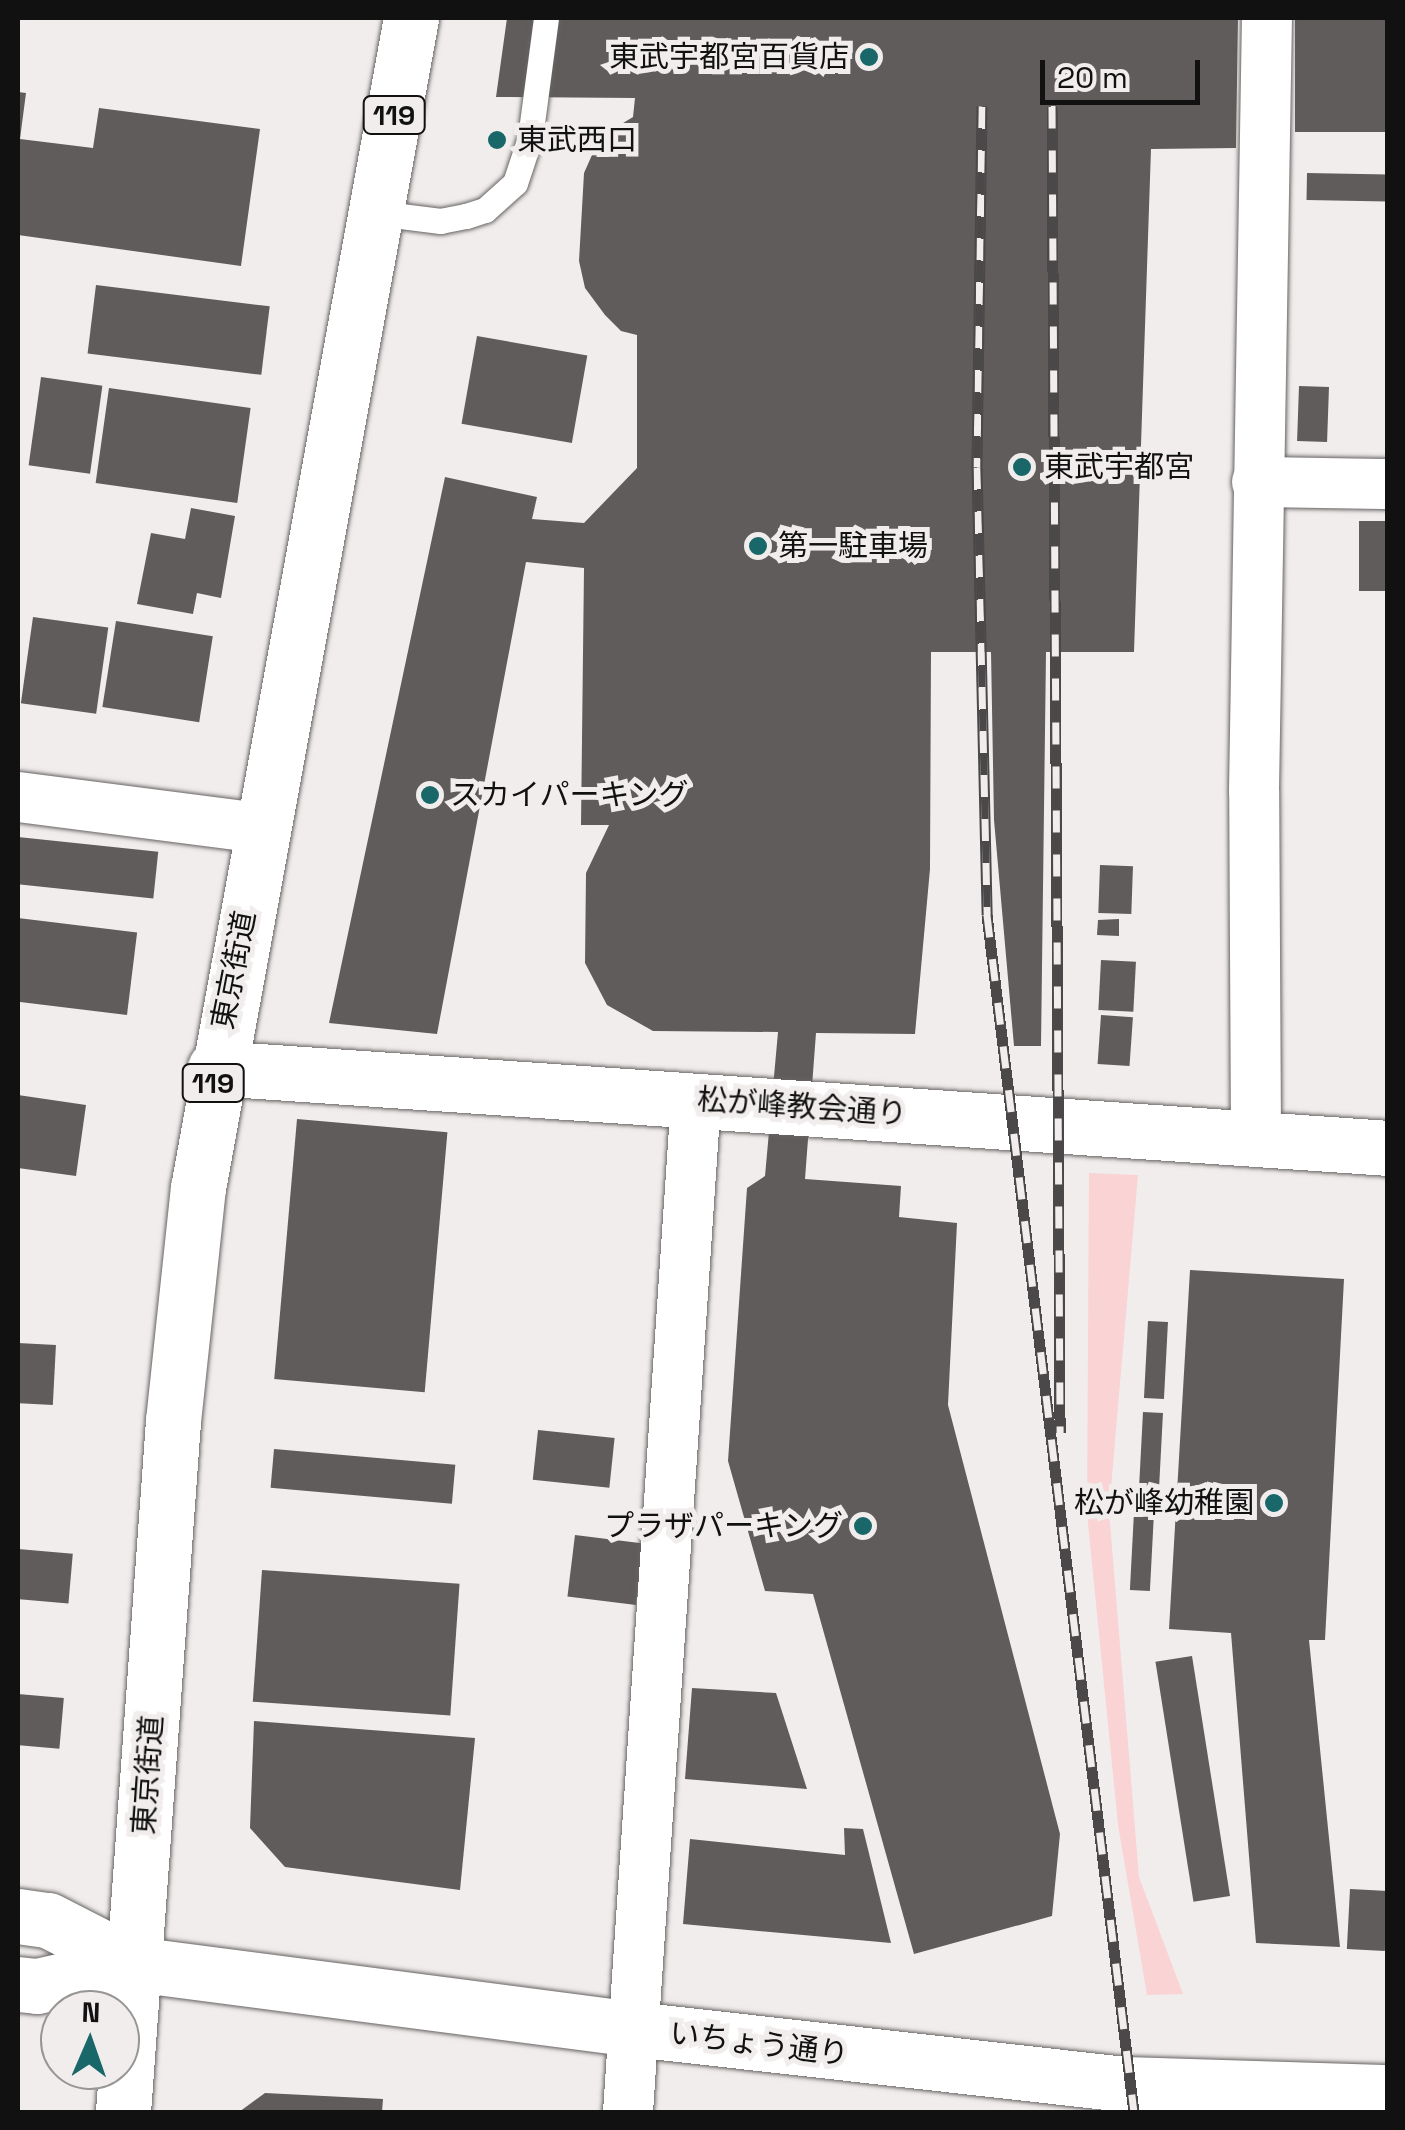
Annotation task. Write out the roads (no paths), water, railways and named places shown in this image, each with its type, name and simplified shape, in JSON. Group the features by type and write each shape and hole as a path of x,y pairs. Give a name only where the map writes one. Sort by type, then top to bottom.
{"main road":[{"name":"東京街道","path":"122,2112 173,1421 216,1068 411,18"},
{"name":"松が峰教会通り","path":"216,1068 1388,1148"},
{"path":"18,1916 48,1920 134,1964"},
{"path":"18,1984 37,1986 134,1964"},
{"name":"いちょう通り","path":"134,1964 634,2029 1128,2084 1388,2092"}],"street":[{"path":"1256,1138 1257,482 1267,18"},
{"path":"1257,482 1388,484"},
{"path":"18,797 260,828"},
{"path":"628,2112 696,1099"}],"lane":[{"path":"377,213 440,221 466,216 485,210 516,184 530,138 546,18"}],"railway":[{"path":"982,106 977,467 987,915 1134,2112"},
{"path":"1052,106 1060,1433"}],"place":[{"name":"東武宇都宮百貨店","path":"869,57"},
{"name":"東武西口","path":"497,140"},
{"name":"東武宇都宮","path":"1022,467"},
{"name":"第一駐車場","path":"758,546"},
{"name":"スカイパーキング","path":"430,795"},
{"name":"松が峰幼稚園","path":"1274,1503"},
{"name":"プラザパーキング","path":"863,1526"}]}
